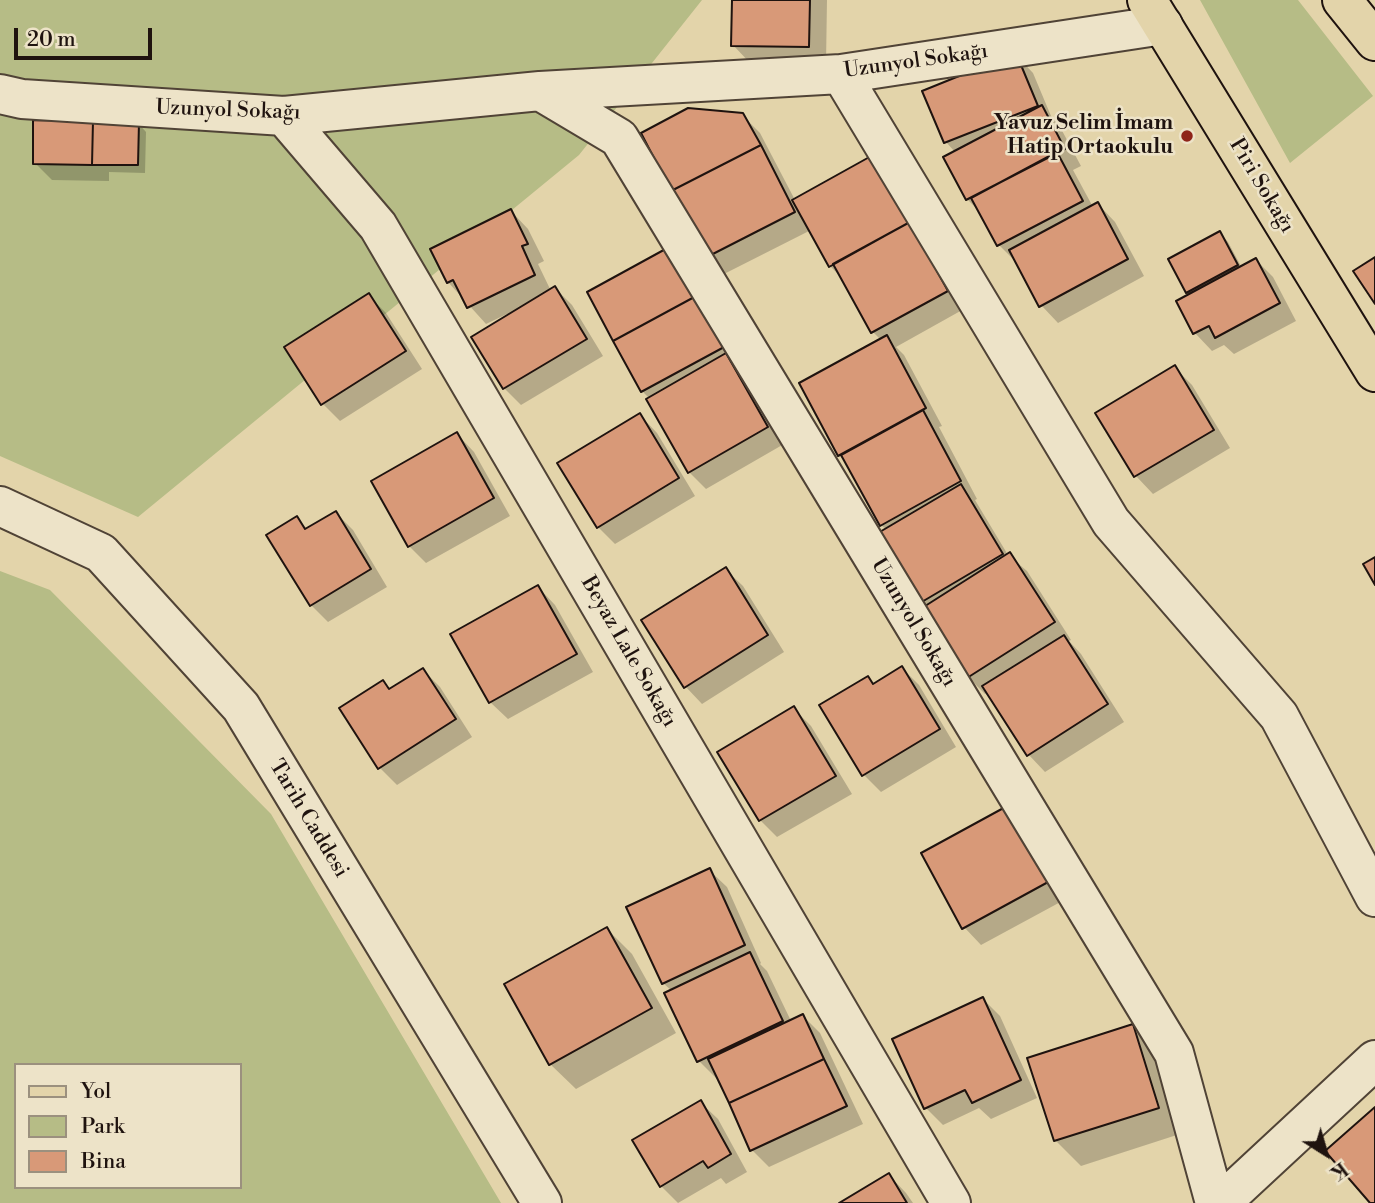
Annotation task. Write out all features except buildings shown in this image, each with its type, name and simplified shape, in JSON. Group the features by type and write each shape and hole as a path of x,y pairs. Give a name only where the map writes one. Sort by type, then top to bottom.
{"main road":[{"path":"1342,0 1375,41"},
{"name":"Piri Sokağı","path":"1155,12 1375,372"}],"street":[{"name":"Uzunyol Sokağı","path":"0,94 22,99 284,116 541,91 841,74 1155,12"},
{"path":"841,74 1111,522 1279,716 1375,897"},
{"name":"Uzunyol Sokağı","path":"541,91 619,138 1131,981 1174,1053 1215,1203"},
{"name":"Beyaz Lale Sokağı","path":"284,116 378,226 951,1203"},
{"name":"Tarih Caddesi","path":"0,506 101,554 241,707 542,1203"},
{"path":"1221,1203 1375,1060"}],"green space":[{"path":"0,0 702,0 579,155 138,517 0,456"},
{"path":"1200,0 1298,0 1373,96 1290,163"},
{"path":"0,571 50,590 271,814 501,1203 0,1203"}],"place":[{"name":"Yavuz Selim İmam Hatip Ortaokulu","path":"1187,136"}]}
